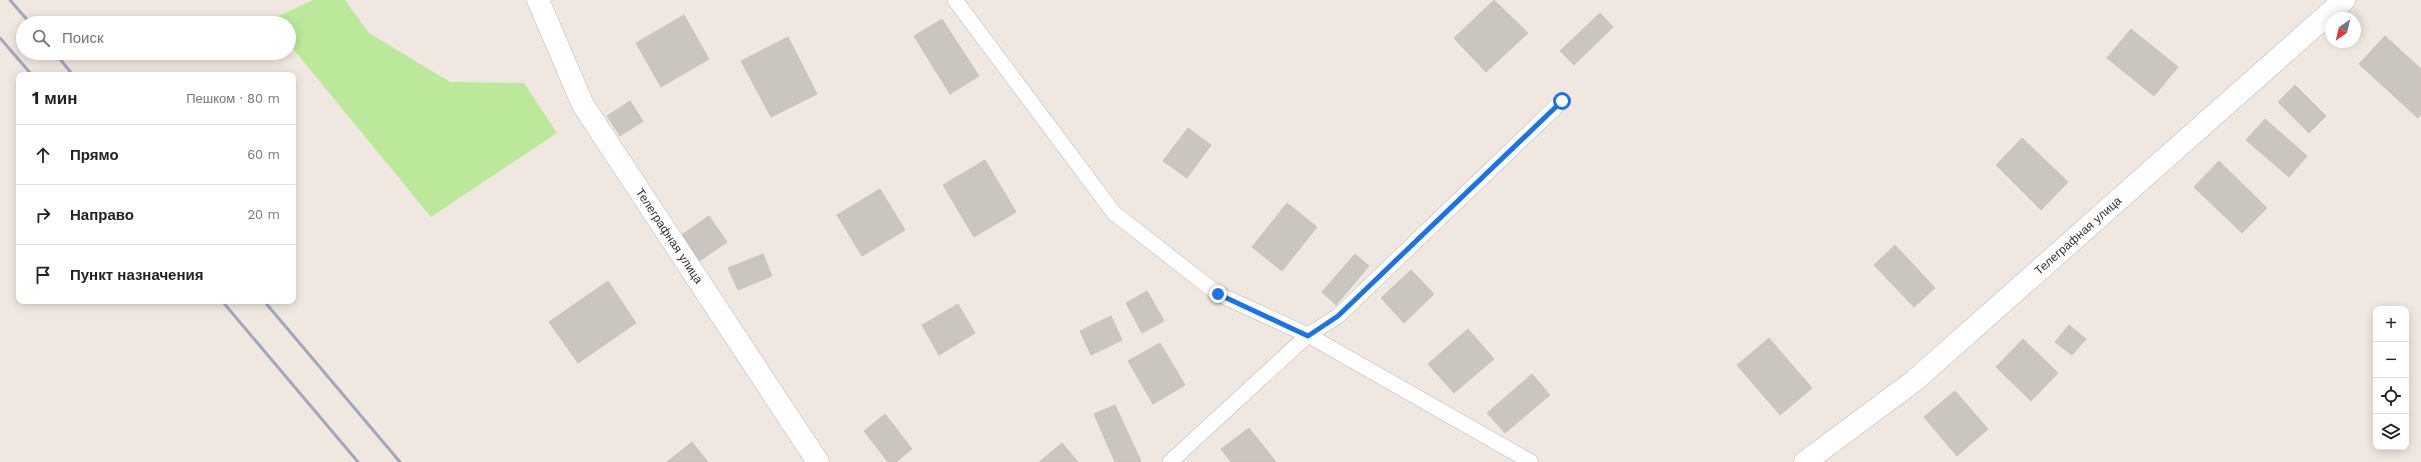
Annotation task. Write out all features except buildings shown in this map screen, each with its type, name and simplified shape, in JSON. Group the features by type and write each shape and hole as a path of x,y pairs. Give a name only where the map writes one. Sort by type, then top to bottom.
{"street":[{"name":"Телеграфная улица","path":"538,0 583,105 818,462"},
{"name":"Телеграфная улица","path":"1805,462 1914,380 2344,0"}],"lane":[{"path":"955,0 1114,213 1218,294 1308,336 1531,462"},
{"path":"1170,462 1308,336 1338,316 1562,101"}],"green space":[{"path":"313,0 345,0 369,33 450,82 524,83 557,133 431,217 296,53 296,16 279,16"}],"railway":[{"path":"10,0 24,16"},
{"path":"0,38 16,56"},
{"path":"19,60 29,72"},
{"path":"61,60 71,72"},
{"path":"225,304 358,462"},
{"path":"267,304 400,462"}],"route":[{"path":"1218,294 1308,336 1338,316 1562,101"}]}
